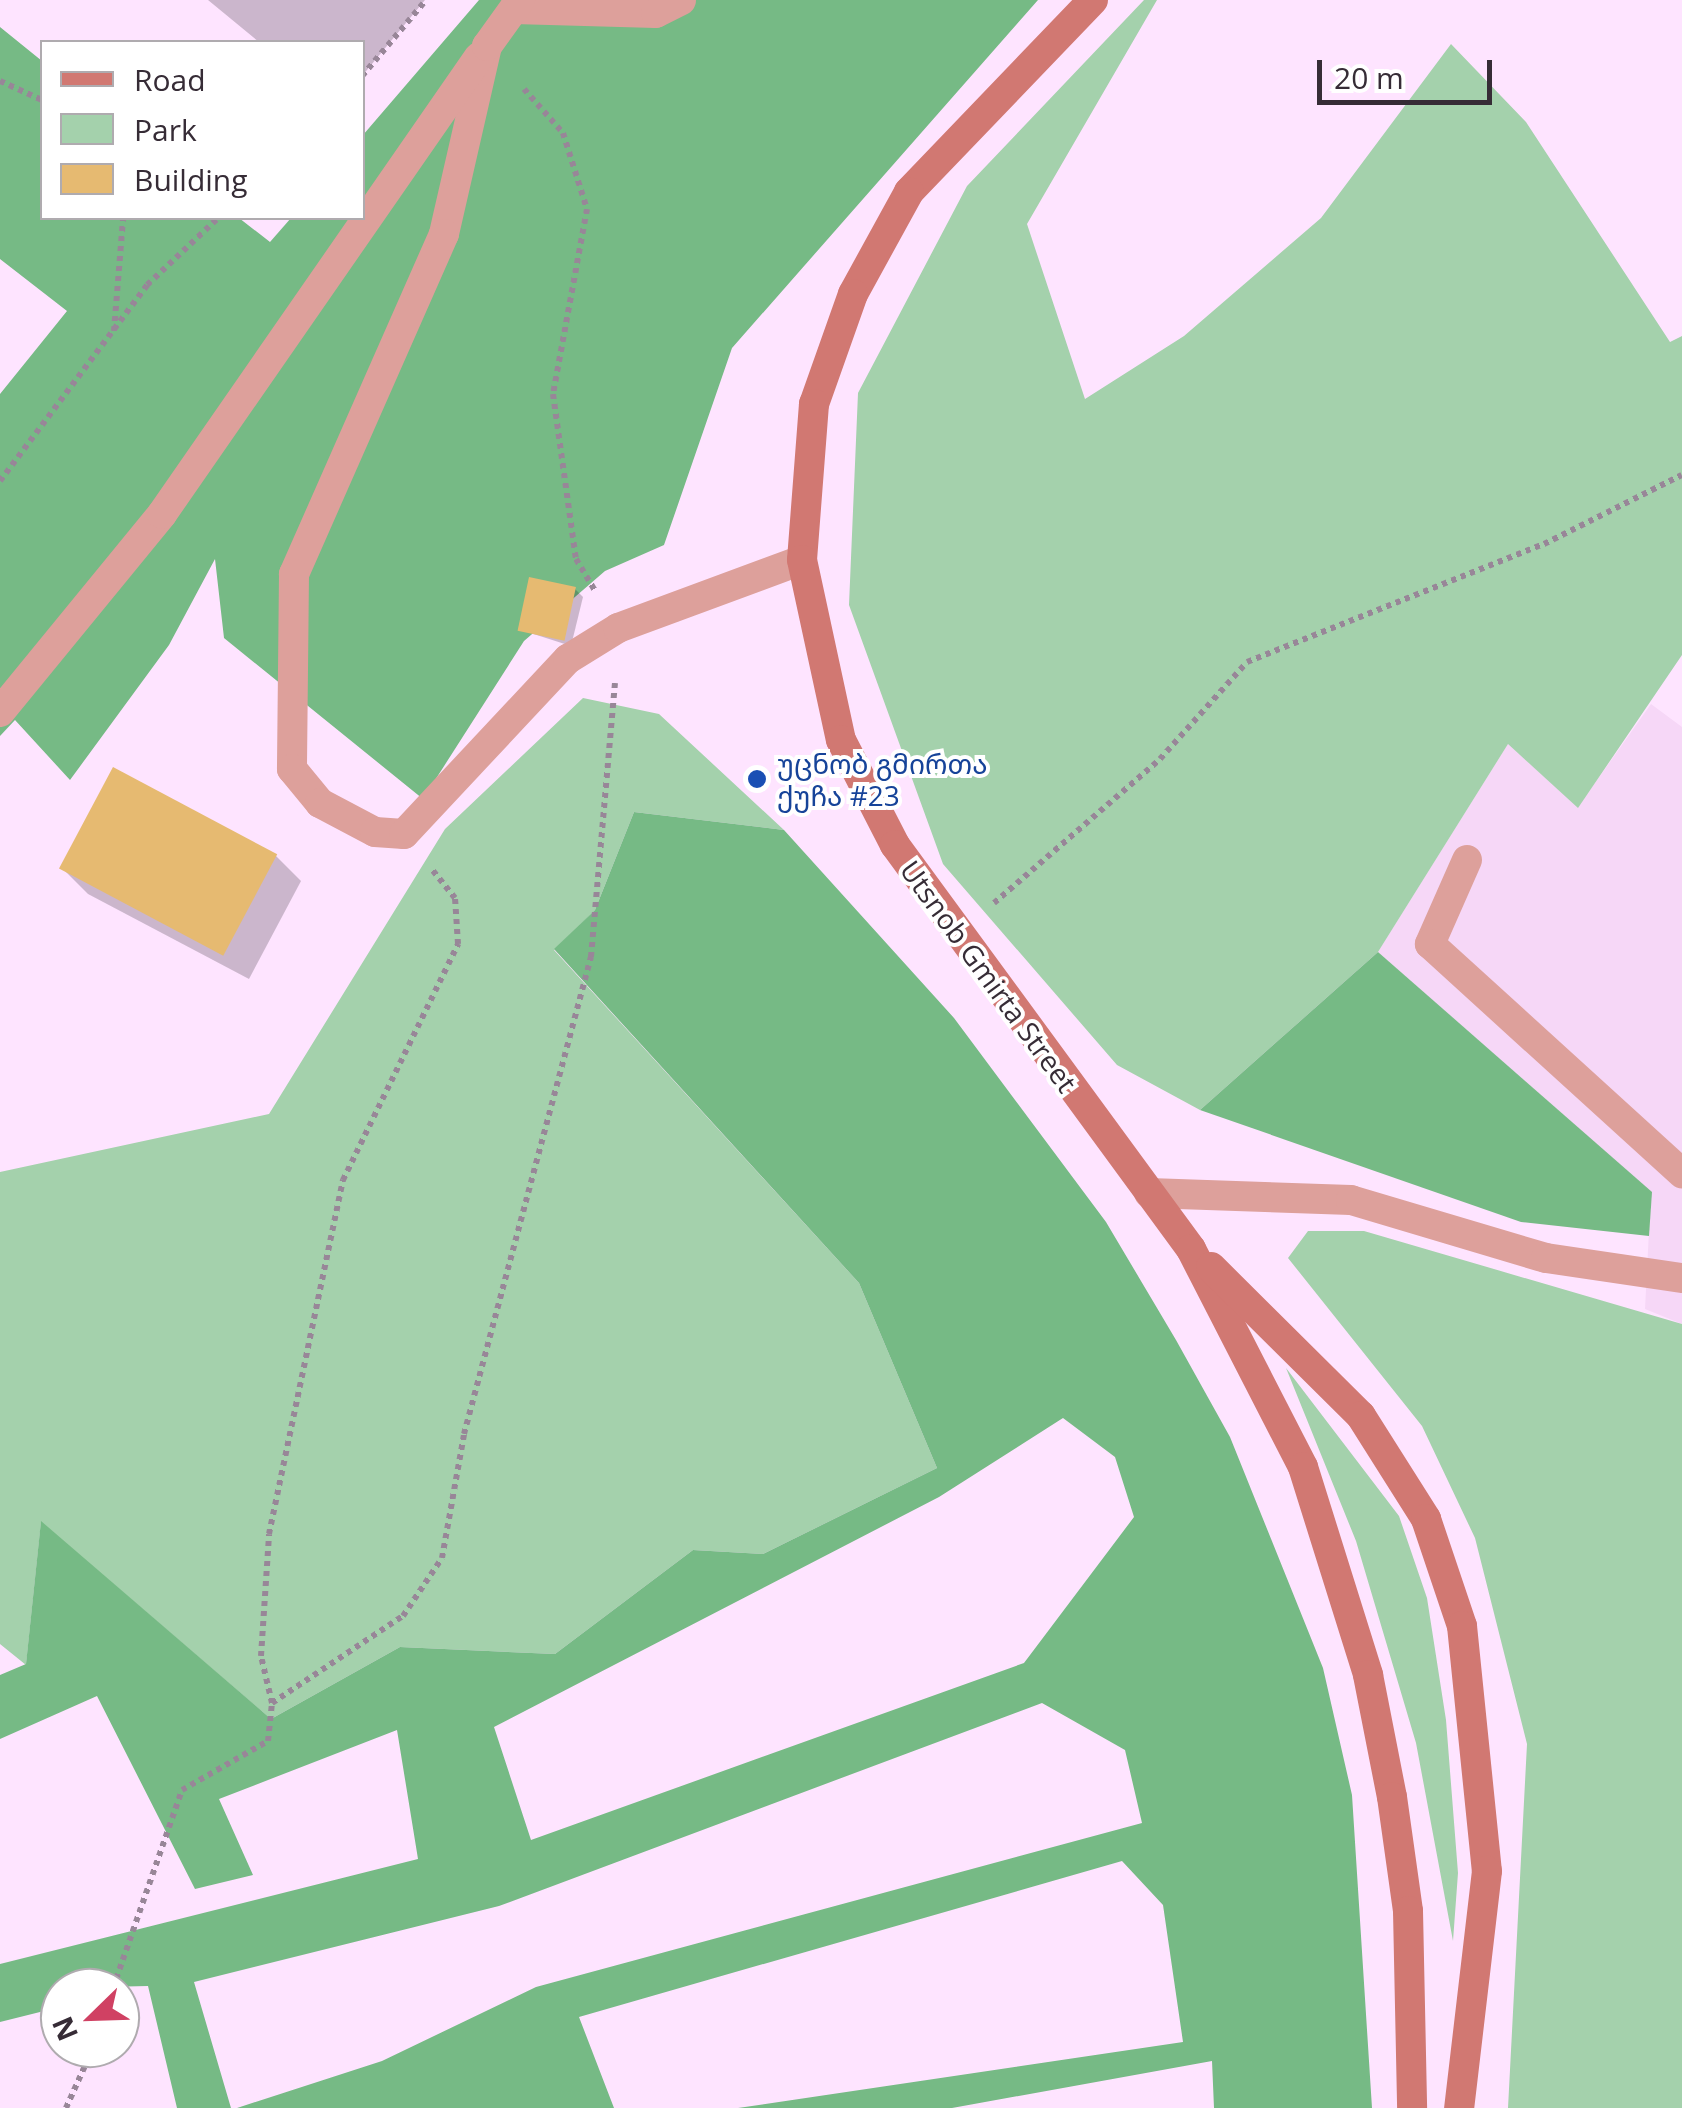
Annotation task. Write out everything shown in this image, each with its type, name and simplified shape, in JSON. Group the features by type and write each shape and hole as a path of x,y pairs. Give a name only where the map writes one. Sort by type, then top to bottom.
{"main road":[{"name":"Utsnob Gmirta Street","path":"1092,0 909,192 852,294 814,404 802,560 841,740 954,938 1191,1249 1303,1467 1368,1675 1408,1911 1412,2108"},
{"name":"Utsnob Gmirta Street","path":"1191,1249 1361,1416 1426,1519 1462,1626 1487,1870 1459,2108"}],"street":[{"path":"0,712 162,514 517,4 656,13 681,0"},
{"path":"487,46 444,234 294,574 292,769 320,803 375,832 404,834 568,659 618,628 802,560"},
{"path":"1467,860 1430,944 1682,1173"},
{"path":"1150,1193 1351,1200 1546,1258 1682,1278"}],"path":[{"path":"365,72 426,0"},
{"path":"272,1703 403,1616 442,1558 464,1434 591,956 618,628 576,559 553,394 586,209 563,133 487,46"},
{"path":"0,81 40,99"},
{"path":"114,332 123,220"},
{"path":"0,480 147,285 216,220"},
{"path":"954,938 1160,759 1247,662 1526,552 1682,476"},
{"path":"120,1968 182,1790 268,1741 272,1703 261,1656 269,1534 344,1180 458,944 455,898 404,834"},
{"path":"66,2108 84,2068"}],"shaded area":[{"path":"1651,704 1682,727 1682,1324 1645,1309 1651,1192 1378,952 1508,744 1578,807"}],"green space":[{"path":"479,0 1038,0 732,348 664,545 605,571 524,641 423,799 224,638 215,559 169,645 70,780 15,720 0,736 0,394 67,311 0,259 0,27 40,59 40,220 242,220 270,242 289,220 365,220 365,133"},
{"path":"1144,0 1157,0 1027,224 1085,399 1184,336 1321,218 1451,44 1526,122 1670,342 1682,336 1682,655 1578,808 1508,744 1378,952 1200,1110 1117,1065 943,864 849,605 858,393 967,186"},
{"path":"583,698 659,714 784,830 634,812 595,910 554,950 859,1283 937,1468 763,1554 693,1550 555,1654 400,1647 271,1719 41,1522 26,1665 0,1644 0,1172 269,1114 445,829"},
{"path":"634,812 784,830 954,1018 1106,1222 1230,1437 1323,1668 1352,1795 1372,2108 1214,2108 1212,2061 952,2108 738,2108 1183,2042 1163,1905 1122,1861 579,2017 614,2108 237,2108 382,2061 536,1987 1142,1823 1125,1750 1042,1703 499,1906 194,1982 231,2108 177,2108 148,1986 140,1986 140,1968 40,1968 40,2012 0,2022 0,1964 418,1859 397,1730 219,1799 253,1875 195,1889 97,1696 0,1739 0,1675 26,1664 41,1521 271,1719 400,1647 555,1654 693,1550 763,1554 937,1468 859,1283 554,949 595,910","holes":["1063,1418 1115,1457 1134,1517 1024,1663 531,1840 494,1727 939,1497"]},
{"path":"1378,952 1652,1192 1649,1236 1521,1222 1200,1110"},
{"path":"1308,1231 1364,1231 1682,1324 1682,2108 1508,2108 1527,1744 1475,1538 1422,1426 1288,1258"},
{"path":"1286,1368 1399,1516 1427,1598 1446,1720 1458,1873 1453,1941 1416,1743 1356,1541"}],"building":[{"path":"529,577 576,587 565,641 518,631"},
{"path":"113,767 277,854 223,956 59,869"}],"place":[{"name":"უცნობ გმირთა ქუჩა #23","path":"757,779"}]}
